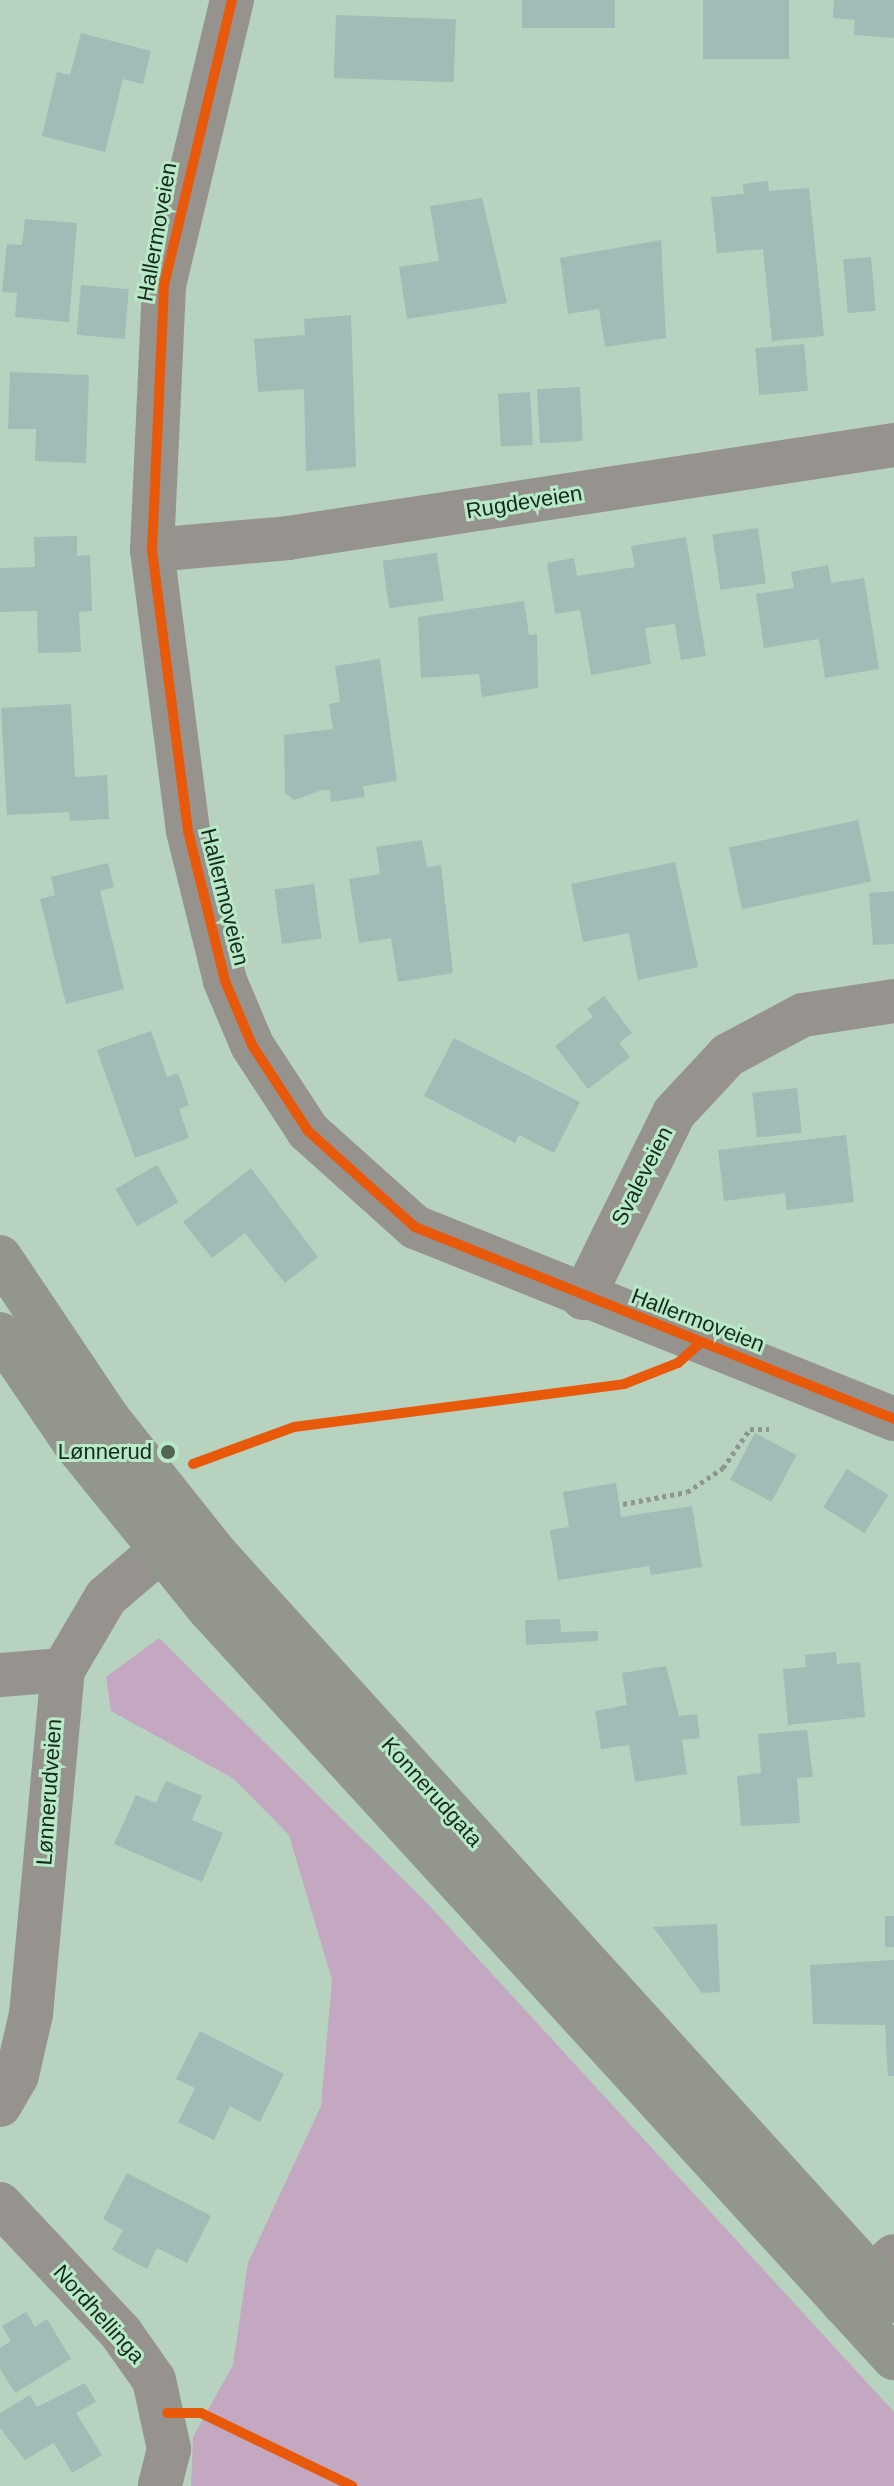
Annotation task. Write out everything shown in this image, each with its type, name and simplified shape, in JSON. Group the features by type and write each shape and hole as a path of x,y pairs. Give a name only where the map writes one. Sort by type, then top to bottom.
{"main road":[{"name":"Konnerudgata","path":"0,1257 107,1417 175,1537"},
{"name":"Konnerudgata","path":"0,1334 175,1537 876,2284 894,2358"}],"street":[{"name":"Hallermoveien","path":"232,0 164,286 152,550 167,709 201,891 225,981 278,1091 347,1172 415,1227 583,1298 894,1419"},
{"name":"Rugdeveien","path":"152,550 288,538 894,445"},
{"name":"Svaleveien","path":"583,1298 666,1125 728,1055 803,1015 894,1001"},
{"name":"Lønnerudveien","path":"0,2105 17,2075 31,2014 63,1670 106,1597 175,1537"},
{"path":"0,1675 63,1670"},
{"name":"Nordhellinga","path":"0,2204 121,2333 154,2380 168,2425 160,2486"}],"path":[{"path":"623,1504 687,1492 723,1468 750,1429 769,1429"}],"shaded area":[{"path":"159,1638 426,1902 894,2412 894,2486 191,2486 193,2437 233,2365 248,2263 321,2106 332,1980 289,1835 234,1779 111,1711 106,1677"}],"building":[{"path":"522,0 615,0 615,28 522,28"},
{"path":"703,0 789,0 789,59 703,59"},
{"path":"834,0 894,0 894,38 854,35 855,20 833,18"},
{"path":"336,15 456,19 454,82 334,78"},
{"path":"81,33 151,51 143,84 123,79 105,152 42,136 57,72 70,75"},
{"path":"768,181 769,191 809,188 824,336 772,341 763,249 717,253 711,197 744,194 743,184"},
{"path":"482,198 507,303 407,319 399,267 439,261 430,206"},
{"path":"25,219 77,223 69,322 15,317 17,293 2,292 7,244 22,245"},
{"path":"661,240 666,338 605,347 599,309 568,314 560,258"},
{"path":"871,257 876,311 848,313 843,259"},
{"path":"81,285 129,289 124,339 77,335"},
{"path":"351,315 356,467 306,471 304,389 258,392 254,339 305,335 304,319"},
{"path":"804,344 808,391 759,395 755,348"},
{"path":"10,372 89,375 86,463 35,461 36,429 8,429"},
{"path":"580,387 583,441 540,443 537,389"},
{"path":"530,392 533,445 501,447 498,394"},
{"path":"758,528 766,583 720,590 712,534"},
{"path":"77,536 77,556 90,555 92,611 79,612 81,652 38,653 37,611 0,612 0,568 35,567 34,537"},
{"path":"686,537 706,656 681,660 675,624 645,628 651,664 591,675 580,610 555,614 547,563 574,558 577,576 635,567 631,546"},
{"path":"437,553 444,601 389,608 383,561"},
{"path":"828,565 831,583 864,578 879,669 825,678 819,639 764,648 756,594 794,588 791,572"},
{"path":"524,601 529,635 537,634 538,688 482,697 479,674 421,678 418,617"},
{"path":"380,659 397,781 363,786 365,797 331,802 330,790 322,790 294,800 285,793 284,735 333,729 329,704 340,702 335,666"},
{"path":"71,704 75,777 107,775 109,819 70,821 69,812 7,815 1,708"},
{"path":"858,820 871,882 742,909 729,847"},
{"path":"422,840 427,867 441,865 453,973 398,982 391,938 359,943 349,879 380,874 376,847"},
{"path":"675,862 698,967 638,980 629,933 583,942 571,884"},
{"path":"108,863 114,887 100,891 124,989 66,1004 40,899 55,895 51,877"},
{"path":"314,884 322,938 282,944 274,890"},
{"path":"894,891 894,944 873,945 869,893"},
{"path":"604,996 632,1033 619,1043 630,1057 588,1089 555,1046 593,1017 587,1009"},
{"path":"151,1031 167,1077 178,1073 189,1105 179,1109 189,1138 135,1158 97,1050"},
{"path":"454,1038 580,1102 554,1153 519,1135 515,1143 424,1096"},
{"path":"797,1088 802,1133 757,1137 752,1093"},
{"path":"846,1135 854,1202 787,1210 785,1193 724,1201 718,1150"},
{"path":"157,1165 178,1202 137,1226 115,1189"},
{"path":"251,1168 318,1257 285,1283 245,1233 212,1258 183,1222"},
{"path":"755,1433 796,1455 772,1502 730,1480"},
{"path":"847,1469 889,1495 865,1533 823,1507"},
{"path":"616,1483 621,1517 692,1506 702,1567 651,1575 649,1566 558,1580 550,1530 569,1527 563,1492"},
{"path":"560,1619 561,1632 598,1631 598,1641 526,1645 525,1620"},
{"path":"836,1652 837,1664 860,1662 865,1717 788,1725 783,1669 806,1667 805,1655"},
{"path":"666,1666 679,1716 697,1714 700,1738 682,1740 687,1774 635,1782 629,1745 601,1749 595,1711 627,1705 622,1673"},
{"path":"807,1730 813,1777 797,1778 800,1823 741,1826 737,1776 761,1773 758,1734"},
{"path":"166,1781 202,1796 192,1820 223,1833 202,1882 114,1844 136,1795 156,1803"},
{"path":"885,1916 894,1916 894,1947 885,1947"},
{"path":"717,1924 720,1992 702,1993 653,1927"},
{"path":"894,1960 894,2076 888,2076 885,2025 813,2024 810,1965"},
{"path":"200,2031 284,2074 260,2122 230,2106 214,2140 178,2122 195,2088 176,2079"},
{"path":"127,2173 211,2216 187,2263 157,2248 147,2269 112,2250 123,2230 103,2219"},
{"path":"26,2312 35,2327 47,2319 71,2359 15,2393 0,2369 0,2348 11,2341 2,2326"},
{"path":"85,2383 96,2402 76,2413 102,2455 72,2473 54,2443 25,2460 0,2428 0,2413 30,2395 37,2407"}],"cycle path":[{"path":"232,0 164,286 152,550 188,831 225,981 252,1045 308,1131 415,1227 894,1419"},
{"path":"193,1464 294,1427 624,1384 678,1363 701,1342"},
{"path":"167,2413 201,2413 352,2486"}],"place":[{"name":"Lønnerud","path":"168,1452"}]}
